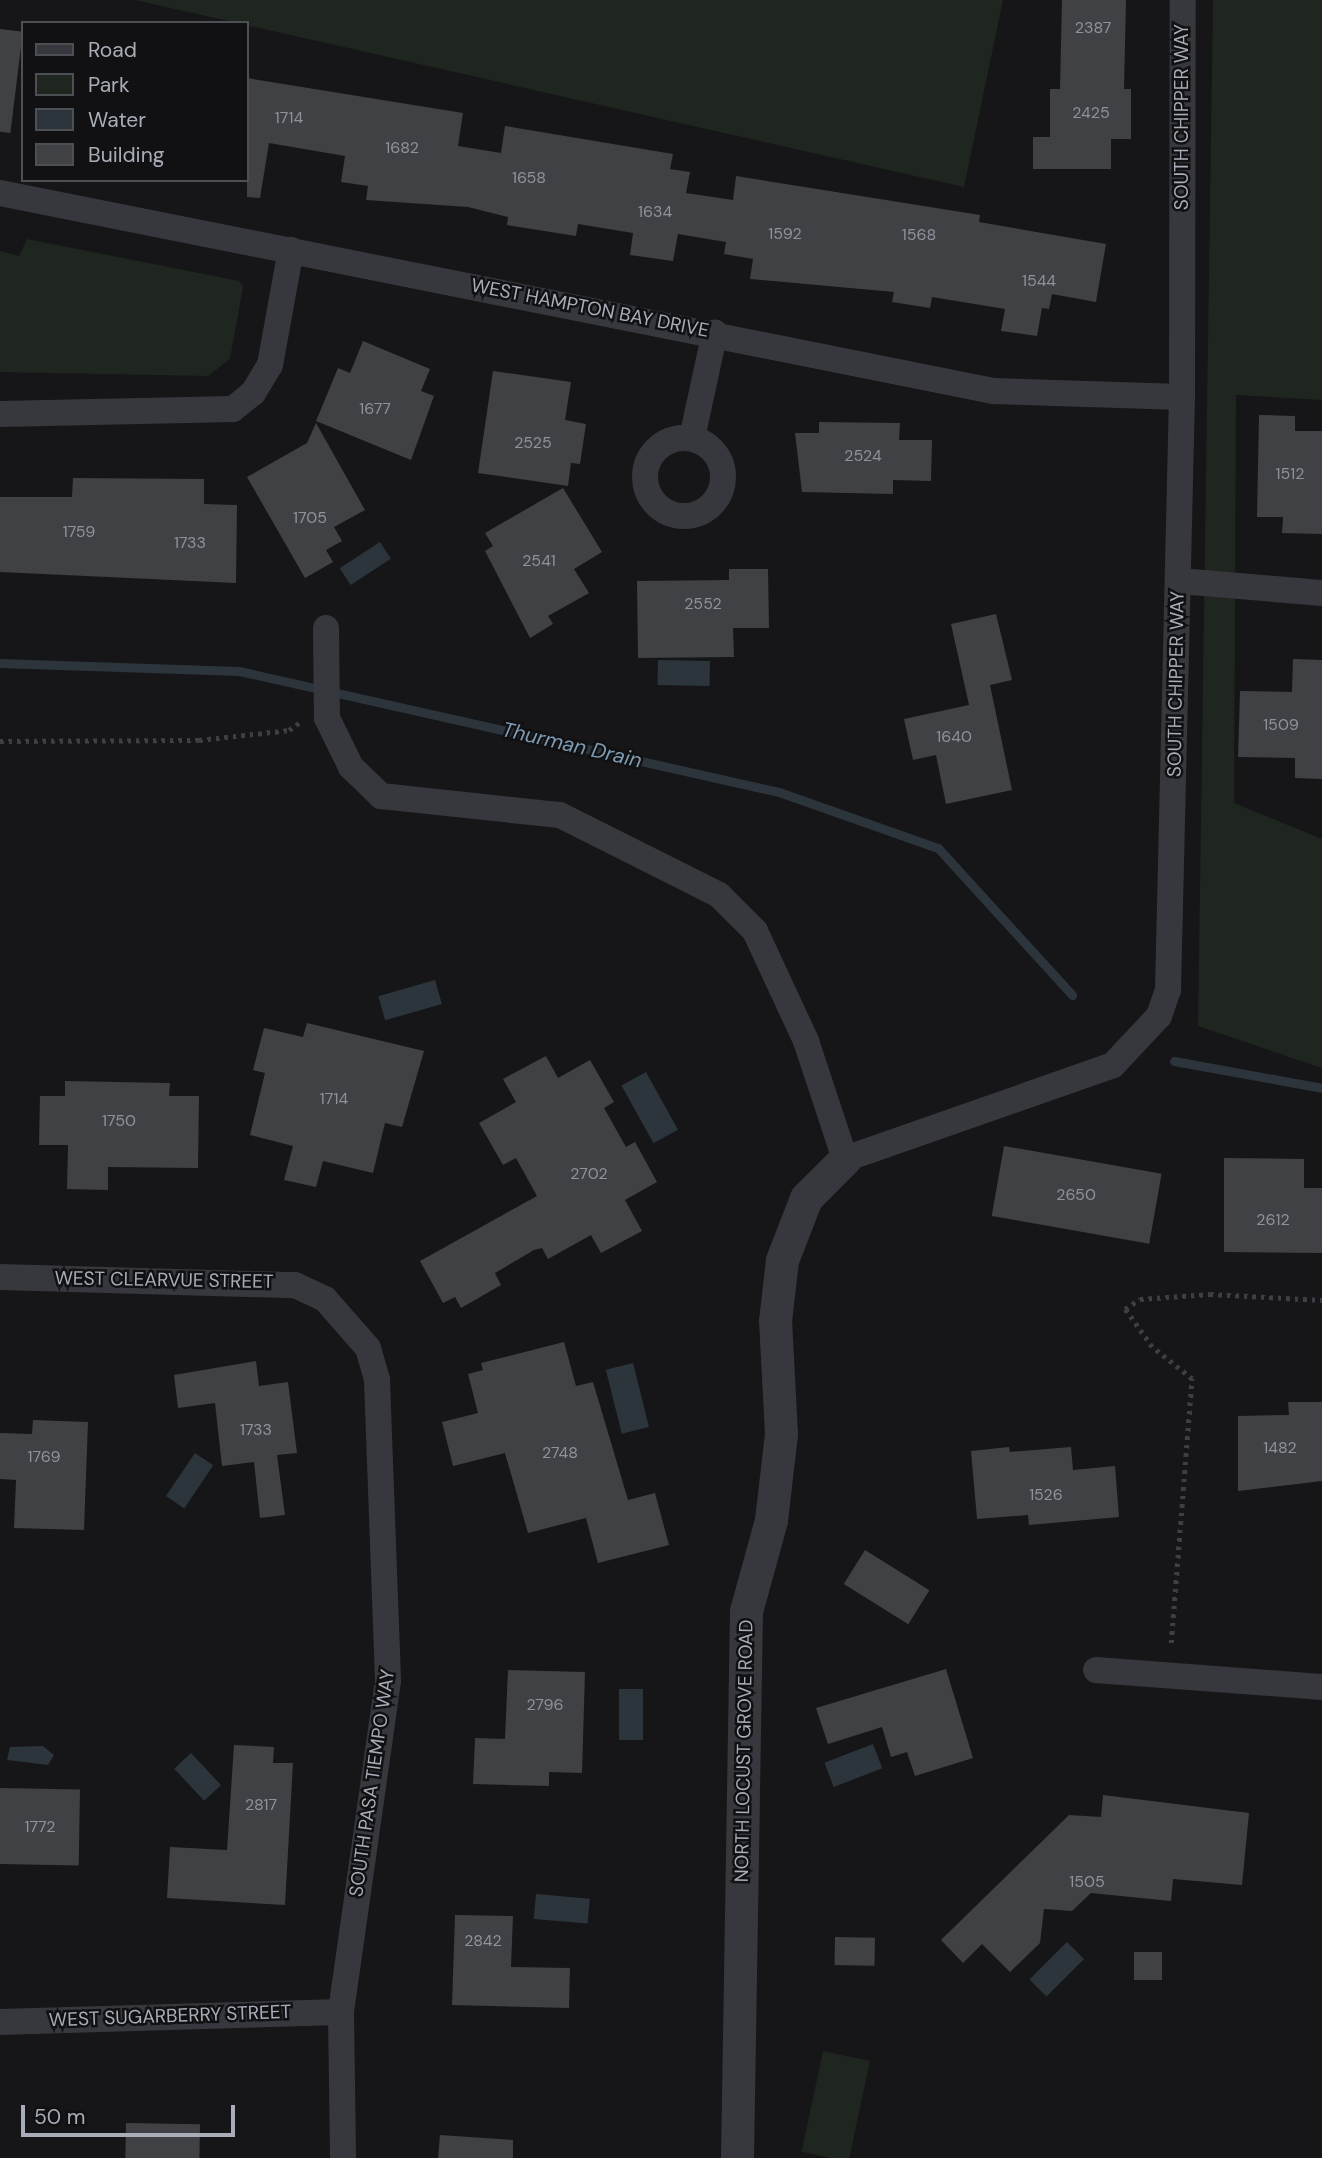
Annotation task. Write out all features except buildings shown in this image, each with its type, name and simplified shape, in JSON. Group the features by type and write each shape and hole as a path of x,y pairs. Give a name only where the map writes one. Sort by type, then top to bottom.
{"street":[{"name":"SOUTH CHIPPER WAY","path":"845,1159 1113,1065 1159,1016 1168,990 1182,397 1182,0"},
{"name":"WEST HAMPTON BAY DRIVE","path":"0,193 715,332 995,391 1182,397"},
{"path":"0,414 233,409 253,393 270,365 291,250"},
{"path":"692,438 715,332"},
{"path":"1179,581 1322,593"},
{"path":"326,628 327,718 351,767 380,796 561,815 719,895 755,931 806,1041 845,1159"},
{"name":"NORTH LOCUST GROVE ROAD","path":"737,2158 746,1611 771,1520 781,1434 775,1321 781,1272 806,1198 845,1159"},
{"name":"WEST CLEARVUE STREET","path":"0,1277 262,1280 325,1299"},
{"name":"SOUTH PASA TIEMPO WAY","path":"325,1299 368,1348 377,1380 390,1616 388,1681 341,2012 343,2158"},
{"path":"1096,1670 1322,1687"},
{"name":"WEST SUGARBERRY STREET","path":"0,2022 341,2012"}],"path":[{"path":"0,741 123,743 289,730"},
{"path":"1171,1643 1192,1379 1152,1347 1125,1309 1140,1299 1210,1294 1322,1300"}],"green space":[{"path":"135,0 1003,0 964,187 248,25 248,21 228,21"},
{"path":"1213,0 1322,0 1322,400 1236,395 1234,803 1322,839 1322,1068 1198,1026"},
{"path":"27,239 239,281 243,287 230,359 208,376 0,372 0,251 19,256"},
{"path":"823,2051 870,2061 849,2158 831,2158 802,2152"}],"water":[{"path":"380,542 391,559 351,585 340,568"},
{"path":"658,660 710,661 710,686 658,685"},
{"path":"435,980 442,1004 385,1020 378,996"},
{"path":"646,1072 678,1130 654,1143 622,1086"},
{"path":"633,1363 649,1427 622,1434 606,1370"},
{"path":"195,1453 213,1465 184,1508 166,1496"},
{"path":"619,1689 643,1689 643,1740 619,1740"},
{"path":"873,1744 882,1768 834,1787 824,1763"},
{"path":"43,1746 54,1755 48,1765 7,1760 10,1747"},
{"path":"191,1753 221,1785 204,1801 174,1769"},
{"path":"536,1894 590,1899 588,1924 534,1919"},
{"path":"1067,1942 1084,1959 1046,1996 1030,1979"}],"waterway":[{"name":"Thurman Drain","path":"0,663 239,671 779,792 938,848 1072,995"},
{"name":"Thurman Drain","path":"1174,1061 1322,1088"}]}
